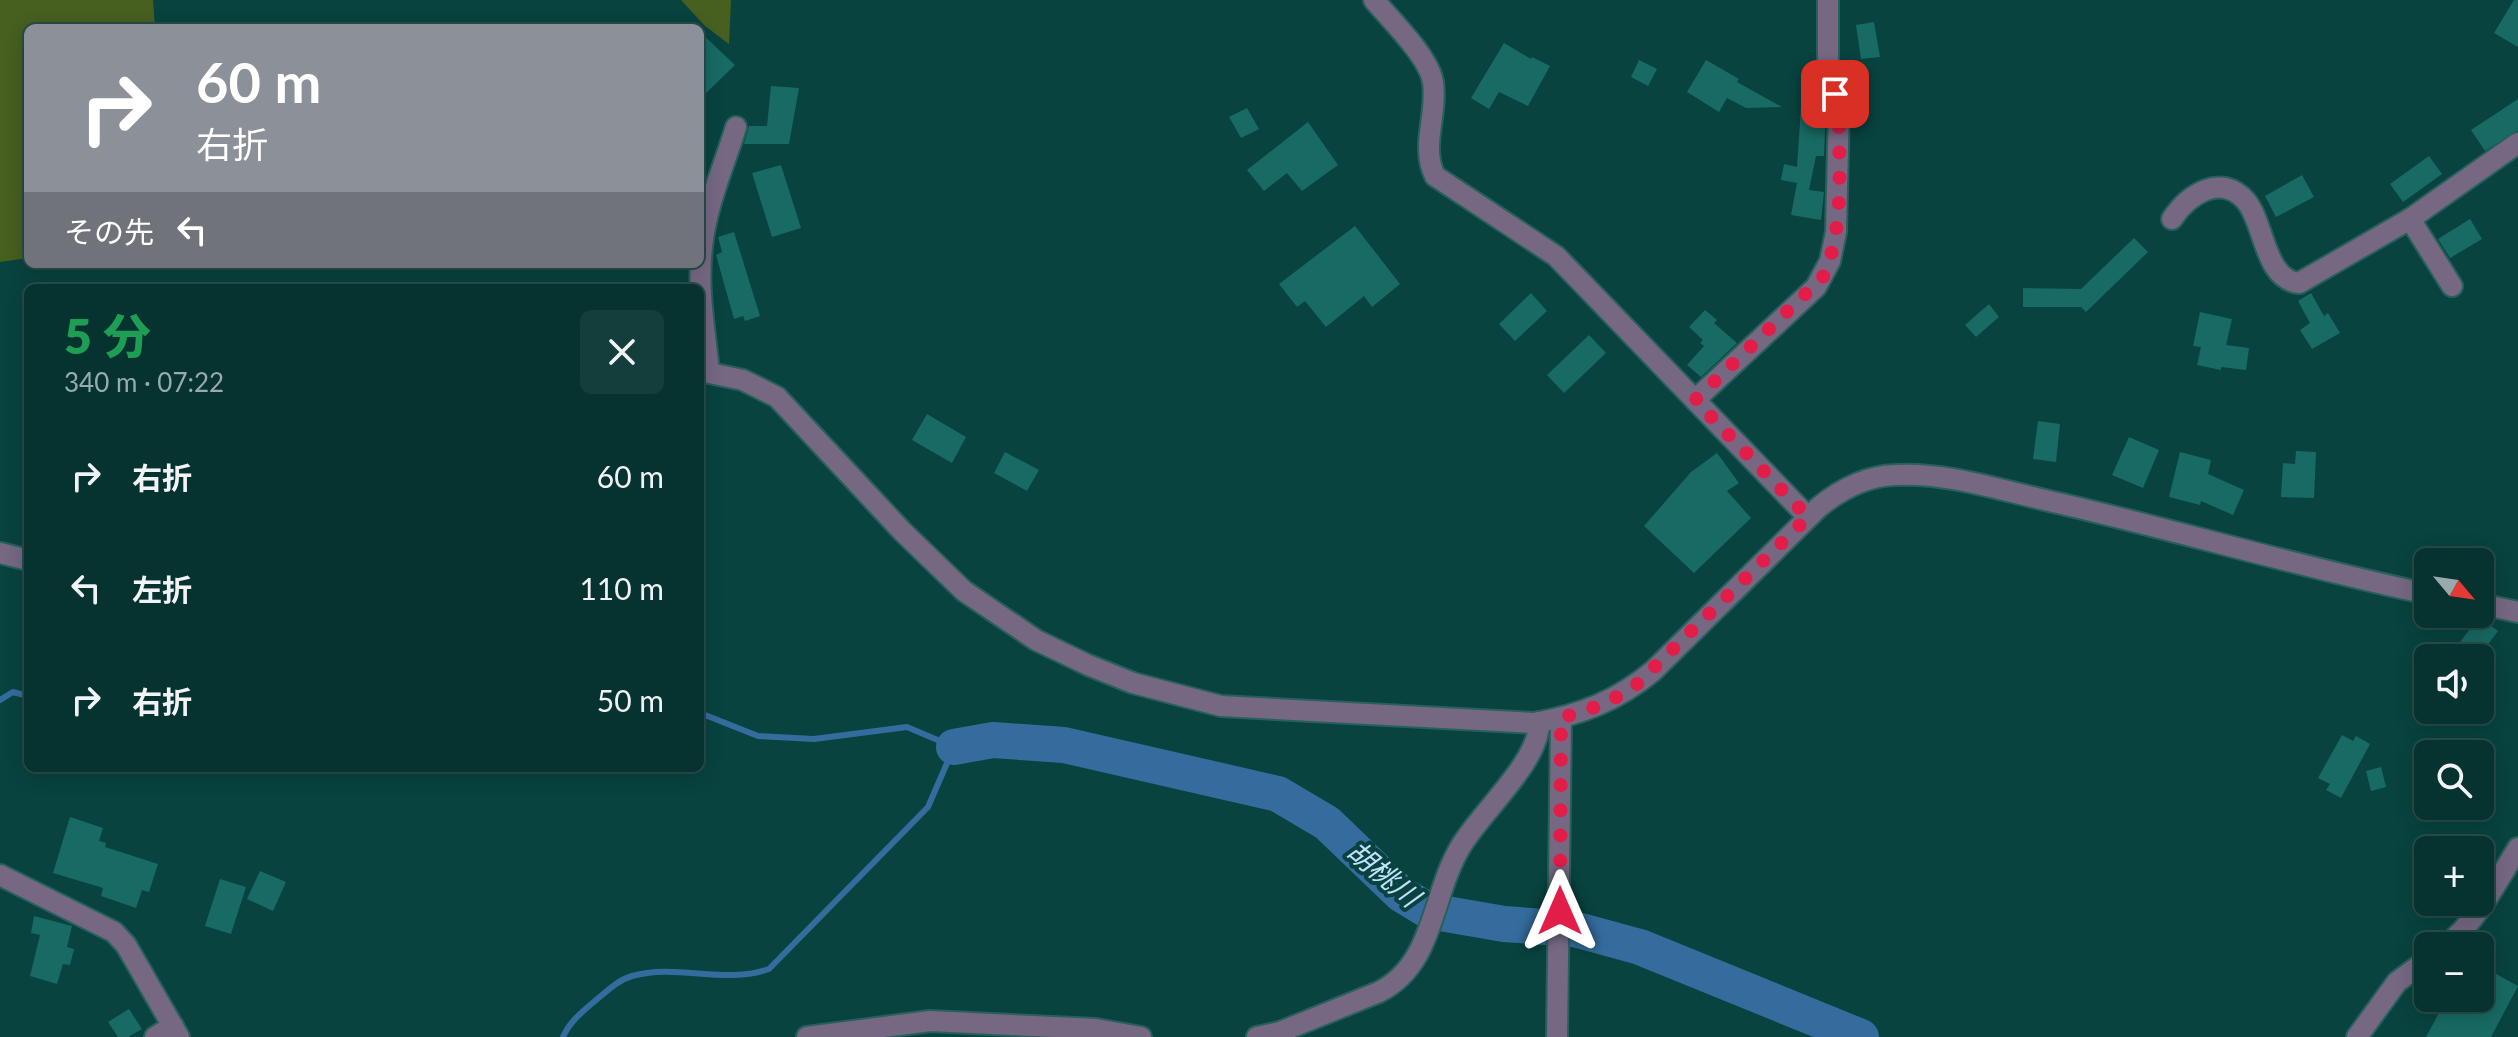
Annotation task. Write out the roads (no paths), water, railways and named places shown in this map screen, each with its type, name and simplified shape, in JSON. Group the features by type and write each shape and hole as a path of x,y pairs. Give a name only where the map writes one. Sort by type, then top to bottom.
{"street":[{"path":"1374,0 1419,55 1433,81 1428,150 1435,176 1556,256 1808,517"},
{"path":"1695,400 1816,287 1830,261 1836,232 1839,105 1828,61 1828,0"},
{"path":"704,234 736,127"},
{"path":"2172,219 2195,193 2211,188 2232,192 2246,202 2279,273 2291,282 2299,283 2410,219 2518,143"},
{"path":"2410,219 2452,286"},
{"path":"704,371 743,380 777,397 891,520 964,591 1036,640 1133,683 1221,706 1539,722 1602,705 1633,688 1808,517 1837,493 1874,477 1934,476 2414,591"},
{"path":"0,553 24,559"},
{"path":"2494,607 2518,612"},
{"path":"1557,1037 1561,718"},
{"path":"1257,1037 1280,1032 1379,992 1393,985 1411,968 1424,943 1453,860 1483,814 1529,754 1539,732 1539,722"},
{"path":"2461,932 2518,848"},
{"path":"0,875 114,932 126,945 176,1032 155,1037"},
{"path":"2357,1037 2397,982 2414,969"},
{"path":"807,1037 910,1022 995,1030 1096,1029 1141,1037"}],"waterway":[{"path":"0,700 13,692 24,695"},
{"path":"563,1037 586,1008 613,986 632,976 666,972 735,975 769,969 928,807 954,747 907,727 814,739 758,736 704,715"},
{"name":"胡桃川","path":"954,747 993,740 1064,745 1278,794 1327,823 1401,894 1429,911 1504,924 1574,929 1640,947 1861,1037"}]}
